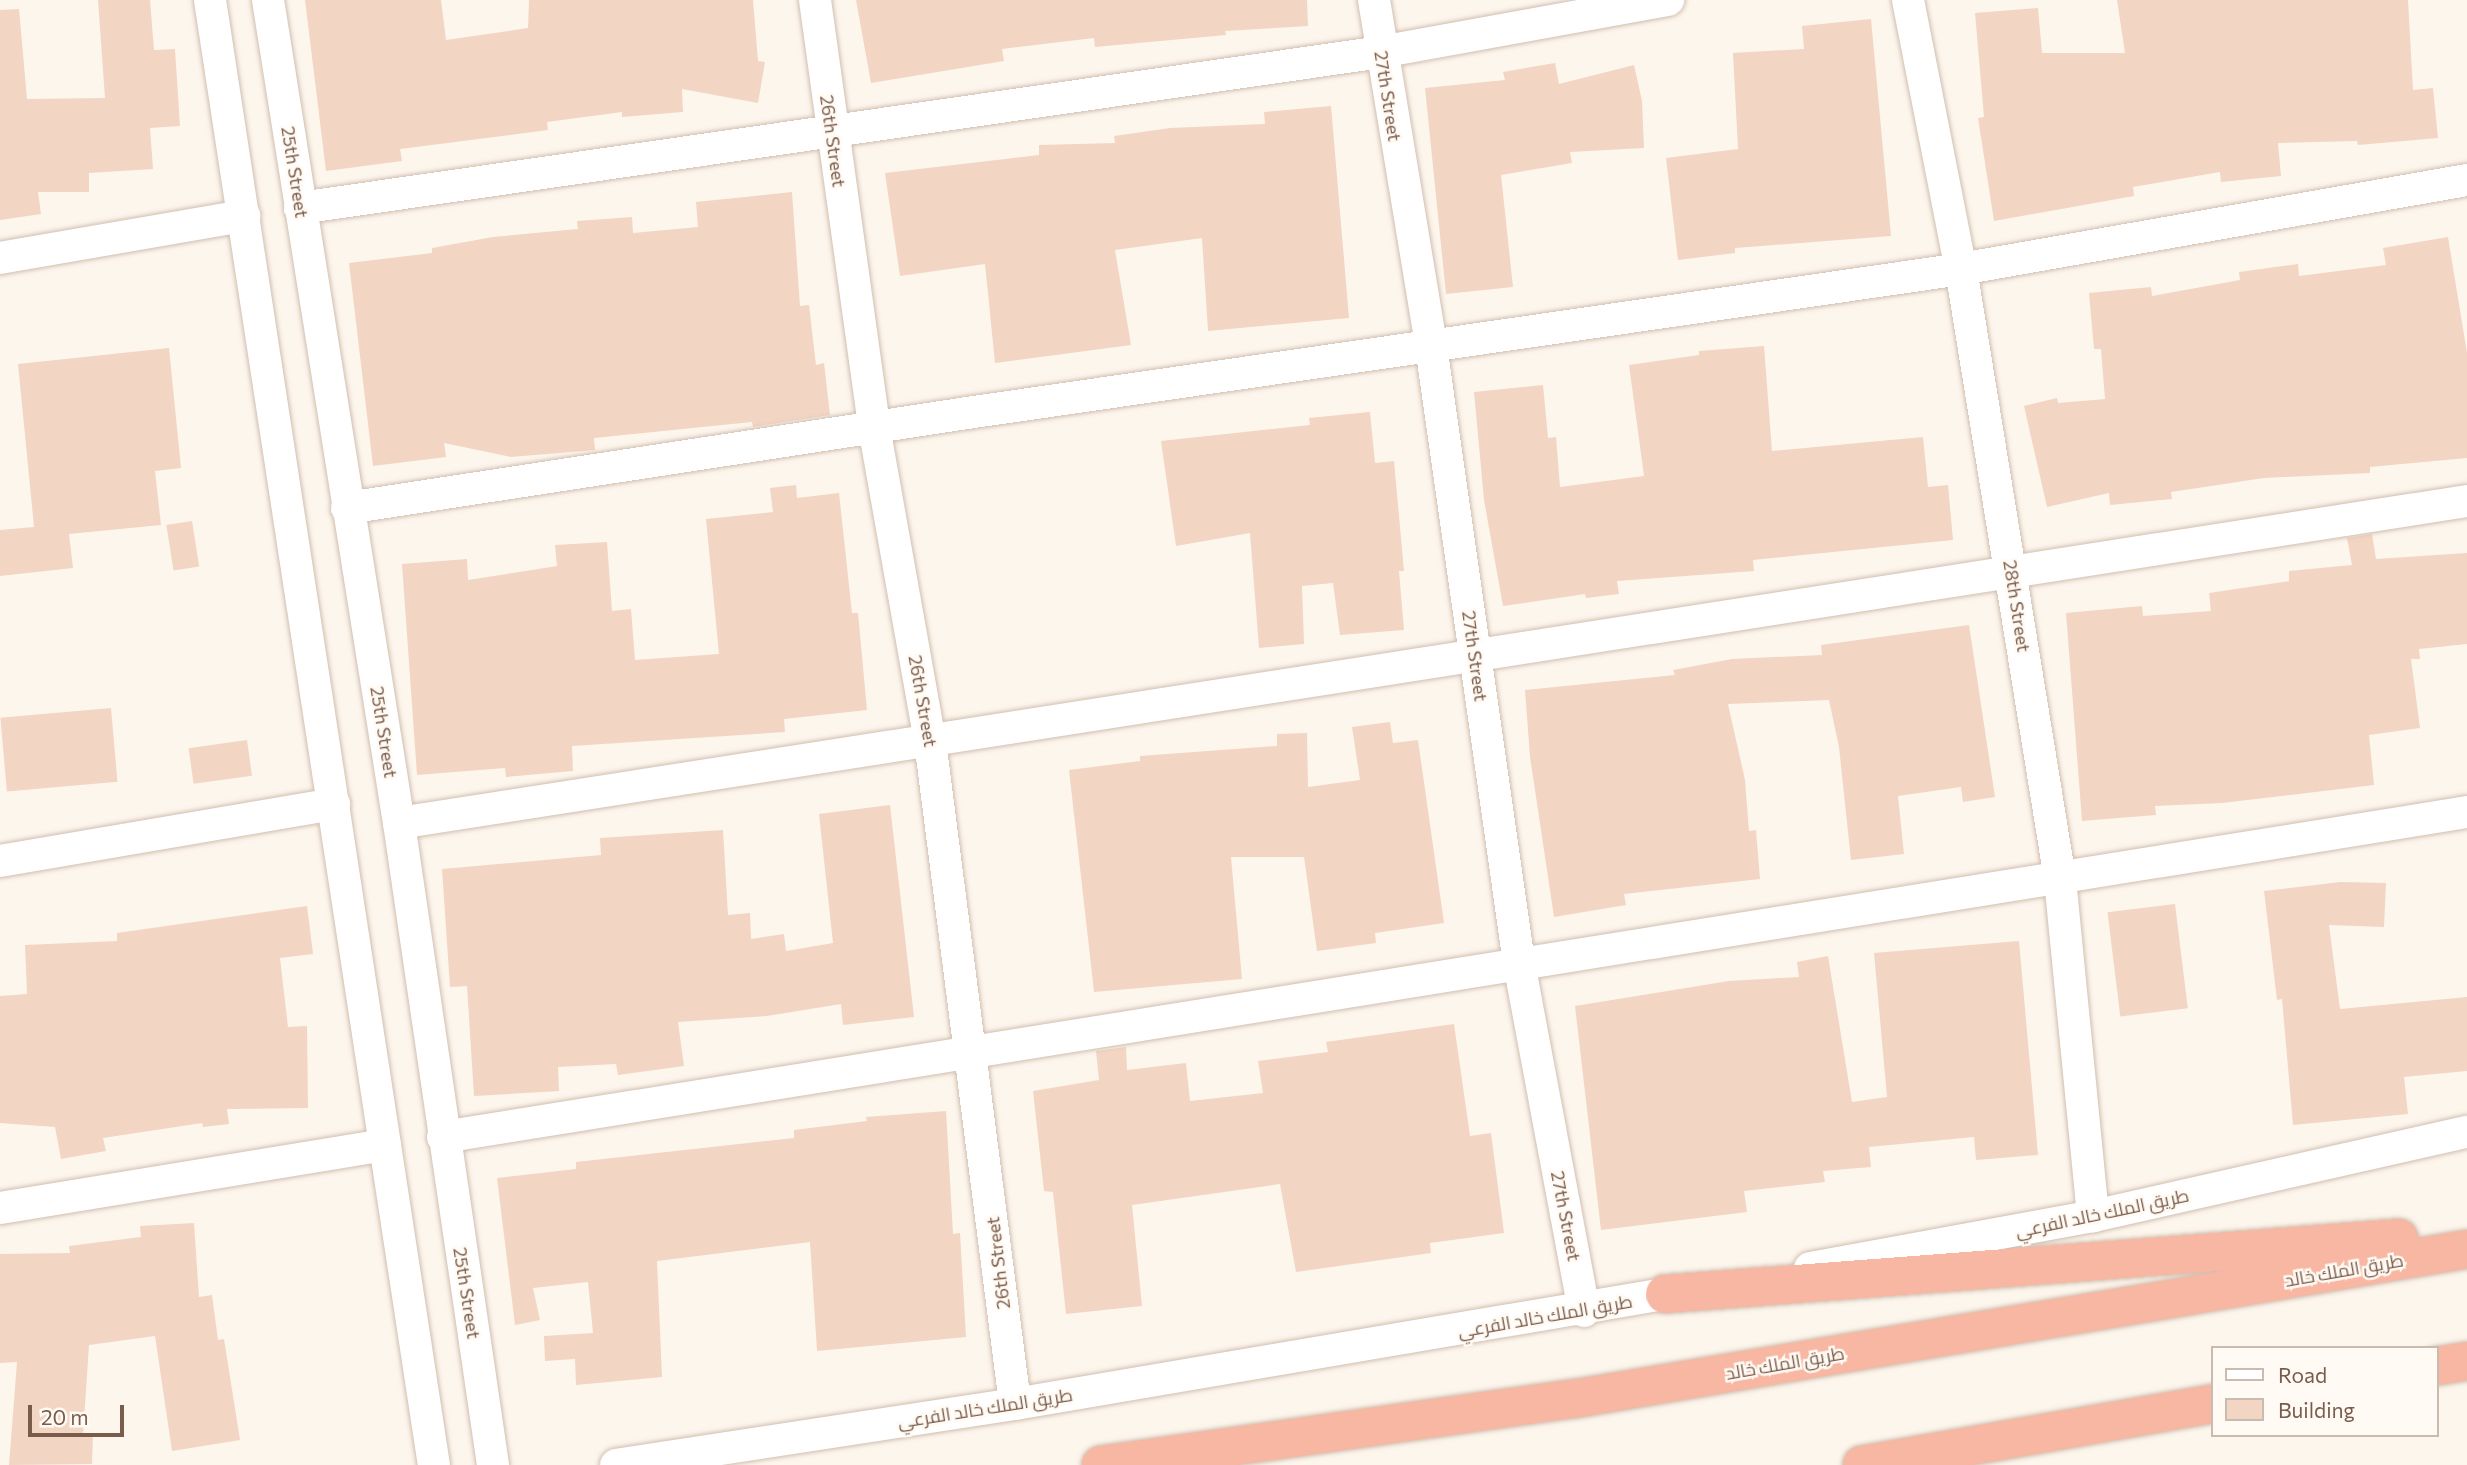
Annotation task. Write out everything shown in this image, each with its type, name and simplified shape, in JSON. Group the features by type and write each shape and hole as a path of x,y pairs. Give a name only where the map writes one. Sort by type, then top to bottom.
{"highway":[{"path":"1665,1294 2467,1234"},
{"name":"طريق الملك خالد","path":"1101,1465 1573,1399 2467,1249"},
{"path":"2439,1366 2467,1361"},
{"path":"1863,1465 2212,1405"}],"street":[{"path":"210,0 433,1465"},
{"name":"25th Street","path":"268,0 398,822 493,1465"},
{"name":"26th Street","path":"815,0 830,128 874,427 930,741 972,1051 1015,1404"},
{"name":"27th Street","path":"1374,0 1431,346 1519,963 1584,1311"},
{"path":"300,208 830,128 1381,51 1668,0"},
{"name":"28th Street","path":"1908,0 1962,269 2060,879 2094,1216"},
{"path":"347,508 874,427 1962,269 2467,180"},
{"path":"0,258 244,216"},
{"path":"398,822 2467,501"},
{"path":"0,861 334,804"},
{"path":"443,1137 2467,812"},
{"name":"طريق الملك خالد الفرعي","path":"616,1465 1015,1404 1584,1311 2094,1216 2467,1132"},
{"path":"0,1208 385,1145"}],"building":[{"path":"98,0 150,0 154,50 175,49 180,126 150,128 153,169 89,173 89,192 38,192 41,214 0,220 0,10 19,9 27,99 105,98"},
{"path":"305,0 441,0 446,40 528,28 529,0 753,0 758,61 765,62 758,103 682,89 683,112 622,117 622,112 547,122 548,130 400,149 402,161 326,171"},
{"path":"856,0 1307,0 1308,26 1225,31 1226,35 1095,47 1094,38 1002,49 1004,61 871,83"},
{"path":"2117,0 2408,0 2413,90 2433,88 2438,138 2358,145 2357,141 2278,143 2281,176 2221,182 2220,172 2133,187 2134,196 1994,221 1978,118 1984,117 1975,13 2038,8 2042,53 2125,53"},
{"path":"1871,19 1891,236 1735,248 1735,253 1678,260 1666,158 1738,149 1733,53 1804,49 1802,26"},
{"path":"1555,63 1559,84 1634,65 1642,101 1644,148 1570,152 1572,163 1501,175 1513,287 1446,294 1425,88 1505,80 1503,72"},
{"path":"1331,106 1349,318 1208,331 1202,238 1115,250 1131,345 995,363 985,264 900,276 885,173 1039,155 1039,145 1115,143 1114,136 1170,128 1265,124 1264,112"},
{"path":"792,192 800,306 809,305 816,365 824,363 830,415 753,427 752,422 594,438 595,450 511,457 444,443 446,457 373,466 349,263 432,253 432,248 493,237 578,229 577,221 632,217 633,233 698,227 696,202"},
{"path":"2448,237 2467,353 2467,458 2370,467 2370,473 2264,478 2171,492 2172,499 2110,505 2109,493 2047,507 2024,406 2057,398 2058,403 2105,399 2101,349 2094,349 2089,293 2151,287 2152,296 2240,280 2239,272 2298,264 2299,276 2386,265 2383,248"},
{"path":"1764,346 1772,451 1923,437 1928,487 1948,485 1953,540 1753,560 1754,571 1617,581 1619,594 1586,598 1585,594 1503,606 1484,500 1474,392 1543,385 1548,438 1556,437 1560,487 1644,476 1629,365 1699,355 1699,351"},
{"path":"169,348 181,468 155,471 161,525 69,534 73,568 0,576 0,530 34,527 18,364"},
{"path":"1370,412 1375,463 1394,461 1404,571 1399,571 1404,630 1340,635 1333,583 1302,586 1304,644 1259,648 1250,533 1176,546 1161,441 1310,425 1309,418"},
{"path":"796,485 797,498 839,493 852,613 858,613 867,710 784,719 785,732 572,746 573,771 506,777 505,768 417,775 402,564 467,559 468,580 557,566 555,545 607,542 612,611 631,609 635,660 719,654 706,519 773,512 770,488"},
{"path":"192,521 199,566 174,571 166,525"},
{"path":"2372,534 2376,559 2467,553 2467,644 2419,649 2420,659 2411,659 2420,728 2369,735 2374,785 2222,803 2155,806 2156,815 2082,821 2066,613 2142,606 2143,616 2211,611 2209,593 2289,581 2289,571 2352,565 2347,538"},
{"path":"1969,625 1995,797 1963,802 1961,787 1898,796 1904,854 1851,860 1839,747 1829,700 1728,704 1745,780 1749,831 1756,830 1760,879 1624,894 1626,905 1554,917 1530,757 1525,690 1675,675 1673,670 1732,659 1822,655 1821,645"},
{"path":"111,708 117,782 7,791 0,718"},
{"path":"1390,722 1393,743 1418,740 1444,923 1375,933 1376,943 1317,951 1304,857 1231,857 1242,979 1094,992 1069,770 1140,761 1140,756 1277,746 1277,734 1307,733 1308,787 1360,780 1352,727"},
{"path":"247,740 252,776 194,784 189,748"},
{"path":"890,805 914,1017 843,1025 841,1004 767,1016 678,1022 684,1066 618,1075 616,1064 558,1067 559,1091 474,1096 467,986 450,987 442,869 601,855 600,838 723,830 728,915 750,913 751,939 784,934 786,951 833,943 819,814"},
{"path":"2340,882 2386,883 2384,927 2329,925 2340,1009 2467,997 2467,1071 2404,1077 2408,1114 2293,1125 2282,999 2277,1000 2264,891"},
{"path":"2175,904 2188,1008 2120,1017 2108,912"},
{"path":"307,906 313,954 280,958 288,1027 307,1026 308,1108 227,1109 229,1124 203,1127 202,1123 103,1138 106,1151 61,1159 55,1127 0,1123 0,996 27,994 25,945 117,941 117,933"},
{"path":"2019,941 2038,1155 1976,1160 1974,1137 1869,1147 1871,1167 1823,1171 1825,1182 1744,1191 1747,1212 1601,1230 1575,1006 1729,981 1799,977 1797,962 1828,956 1852,1102 1887,1097 1874,953"},
{"path":"1454,1024 1470,1136 1491,1133 1504,1233 1430,1243 1431,1253 1296,1272 1280,1184 1132,1205 1142,1306 1066,1314 1053,1192 1044,1191 1033,1091 1099,1080 1096,1051 1126,1047 1127,1070 1186,1063 1190,1101 1263,1093 1258,1061 1328,1052 1326,1042"},
{"path":"946,1111 953,1234 960,1233 966,1337 817,1351 810,1242 657,1261 662,1377 576,1385 575,1359 545,1361 544,1336 593,1333 588,1282 533,1288 540,1320 515,1325 497,1178 576,1169 576,1162 794,1138 794,1130 867,1121 866,1117"},
{"path":"194,1223 199,1297 212,1295 218,1340 224,1339 240,1440 172,1451 155,1336 89,1345 83,1435 93,1436 92,1464 9,1465 17,1362 0,1363 0,1254 70,1253 69,1246 141,1237 140,1226"}]}
